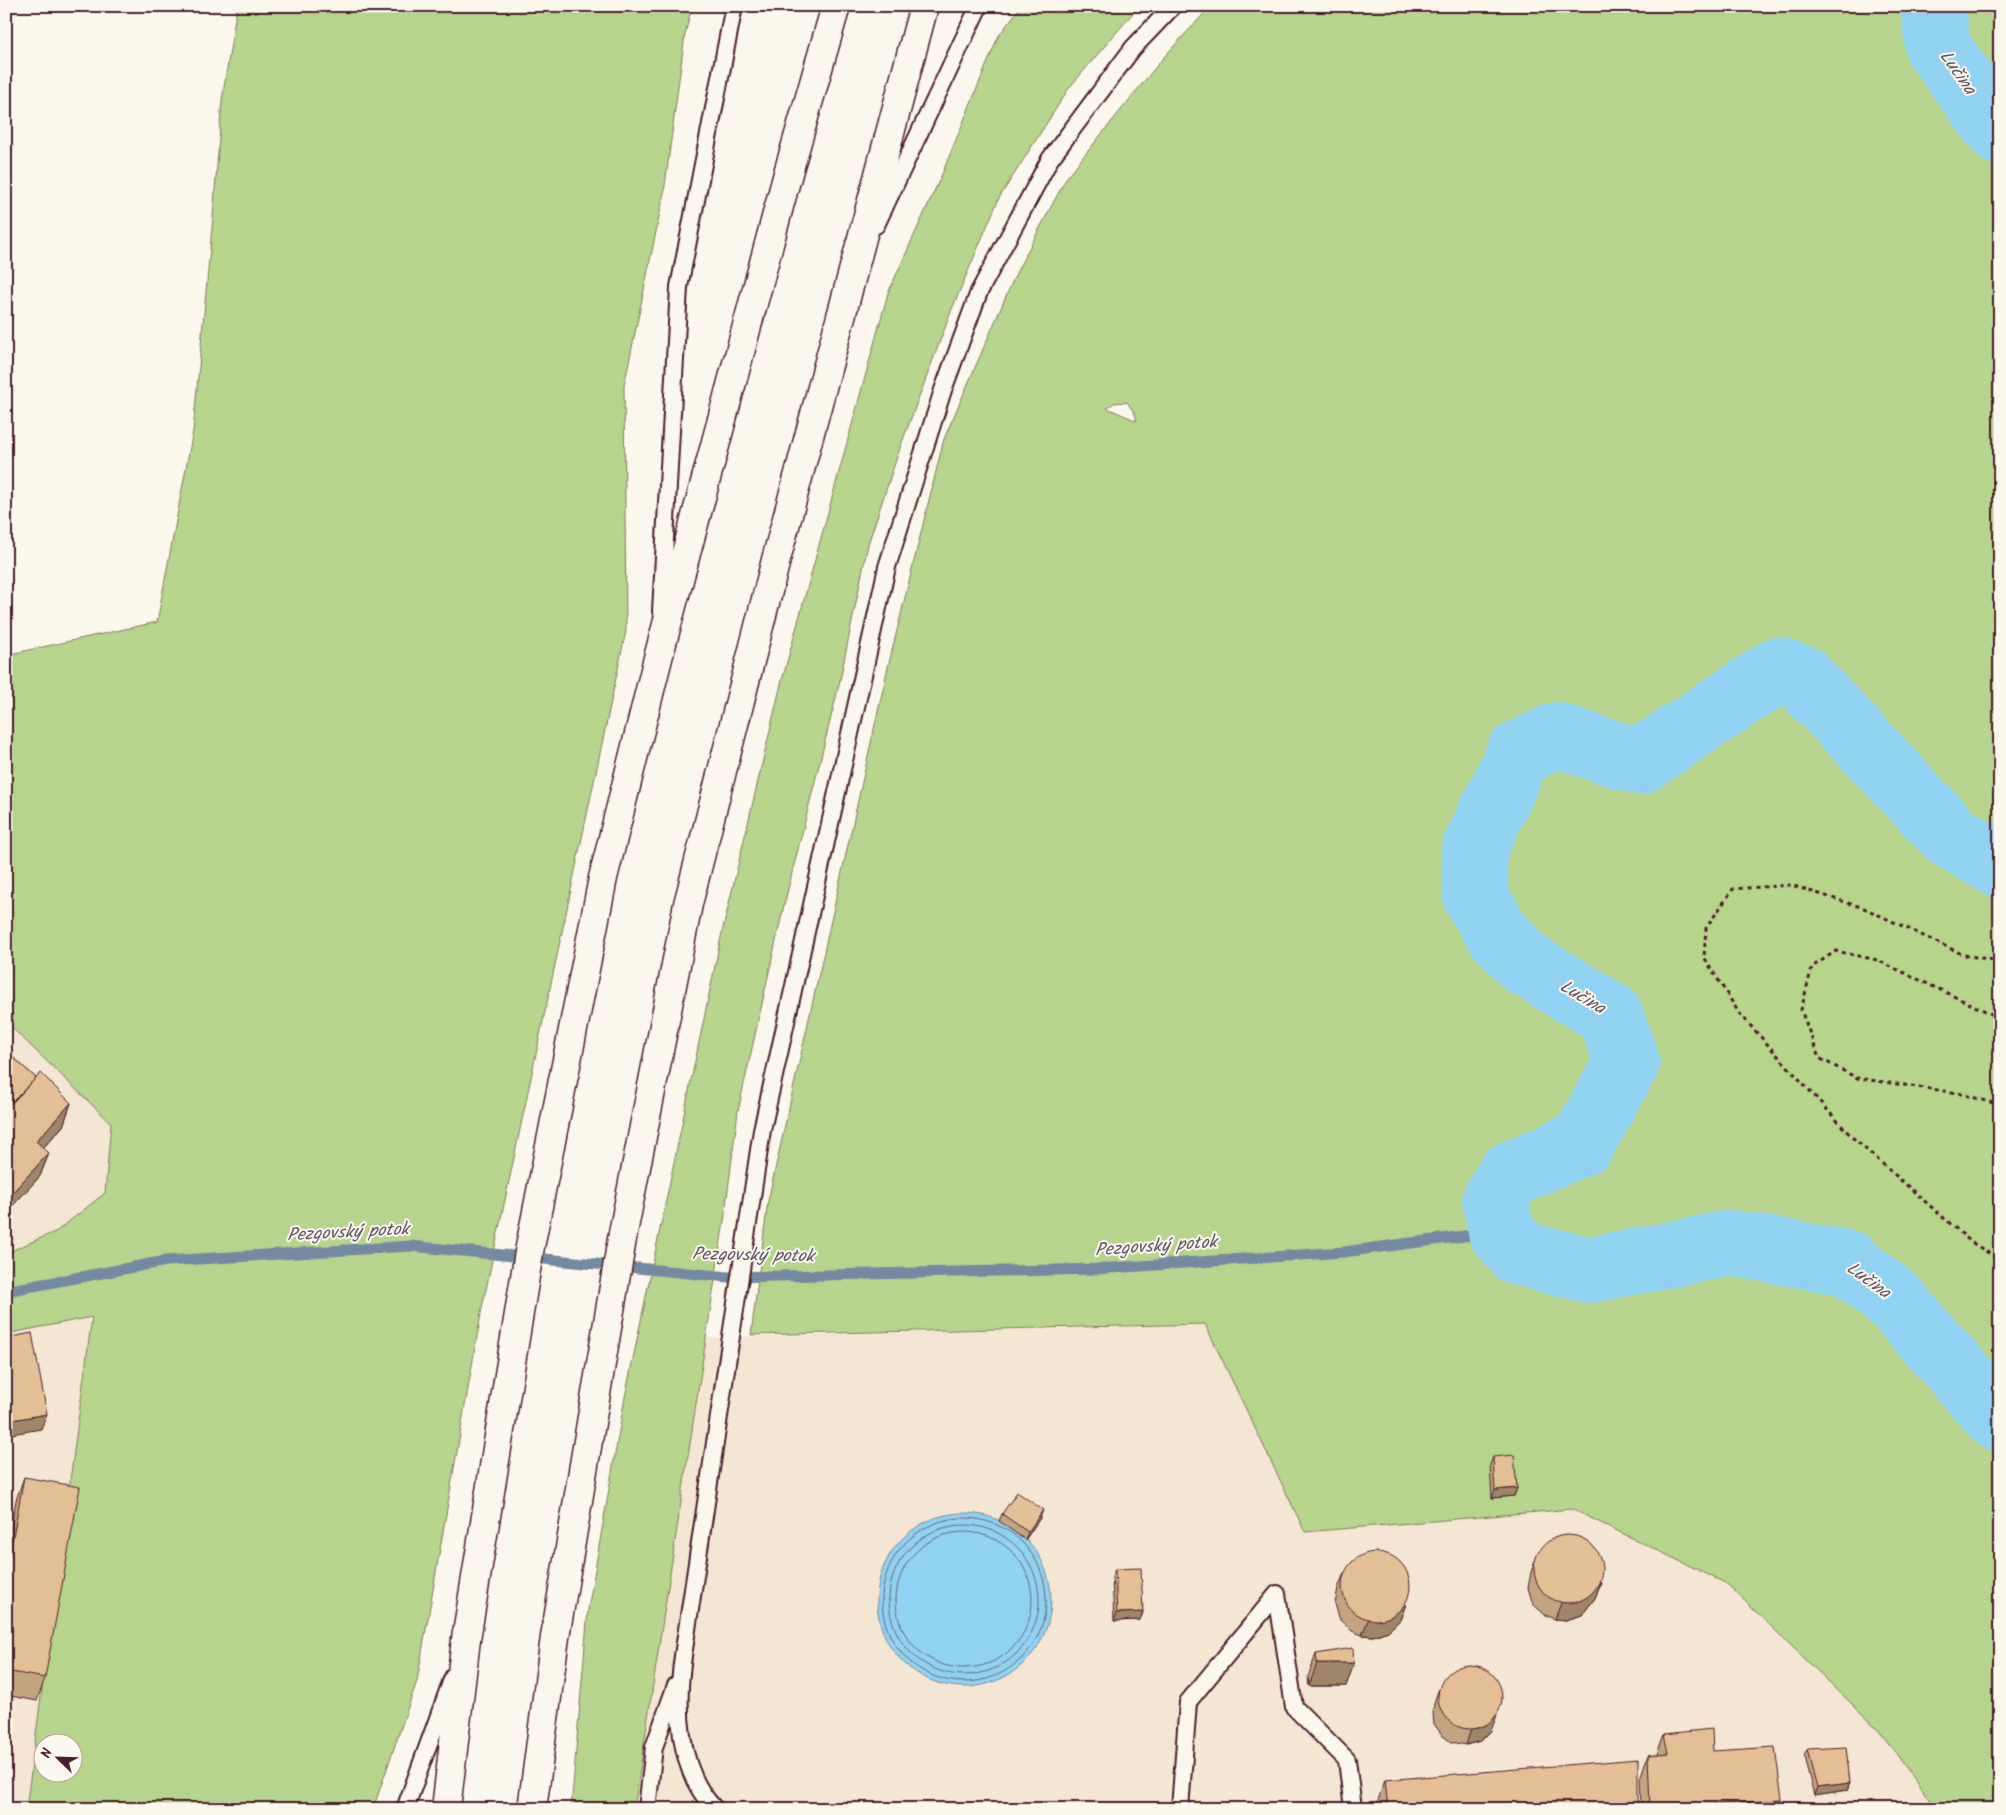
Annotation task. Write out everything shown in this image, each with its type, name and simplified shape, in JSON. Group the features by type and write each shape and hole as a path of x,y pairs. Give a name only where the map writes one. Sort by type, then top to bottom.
{"highway":[{"path":"446,1809 466,1639 531,1242 603,878 658,658 788,173 836,6"},
{"path":"532,1809 555,1637 623,1233 688,904 777,556 856,268 924,6"}],"lane":[{"path":"658,658 679,287 734,6"},
{"path":"856,268 979,6"},
{"path":"715,1809 694,1778 684,1748 680,1714 680,1674 762,1130 887,567 943,390 979,292 1050,159 1133,48 1173,6"},
{"path":"1180,1809 1188,1702 1276,1594 1294,1707 1347,1760 1354,1809"},
{"path":"405,1809 466,1639"},
{"path":"647,1809 654,1747 680,1674"}],"path":[{"path":"2000,961 1964,955 1864,908 1791,885 1733,889 1706,928 1704,957 1739,1013 1852,1136 1971,1242 2000,1260"},
{"path":"2000,1018 1877,960 1836,951 1812,967 1801,1010 1819,1058 1857,1078 1958,1093 2000,1106"}],"shaded area":[{"path":"6,1022 111,1123 105,1193 57,1231 6,1253"},
{"path":"92,1317 36,1732 32,1732 32,1764 26,1809 6,1809 6,1334"},
{"path":"1205,1324 1305,1532 1572,1509 1727,1584 1879,1730 1936,1809 634,1809 706,1338"}],"green space":[{"path":"237,6 692,6 685,34 664,193 624,386 626,631 482,1308 417,1681 373,1809 26,1809 32,1764 32,1782 82,1782 82,1732 36,1732 92,1317 6,1334 6,1253 57,1231 105,1193 111,1123 6,1022 6,655 157,622 193,431 222,100"},
{"path":"1021,6 1139,6 1069,88 999,198 952,309 901,445 868,544 839,685 784,905 738,1111 724,1221 634,1809 571,1809 588,1610 625,1397 721,937 781,684 888,293 942,174 998,37"},
{"path":"1211,6 2000,6 2000,1809 1936,1809 1879,1730 1727,1584 1572,1509 1305,1532 1205,1324 751,1335 768,1201 888,667 944,439 1017,271 1067,177 1163,58","holes":["1127,402 1137,421 1107,408 1114,403"]}],"water":[{"path":"964,1513 981,1515 997,1520 1019,1533 1031,1545 1047,1575 1051,1600 1049,1617 1044,1633 1031,1655 1019,1667 989,1683 964,1687 947,1685 931,1680 909,1667 897,1655 881,1625 877,1600 879,1583 884,1567 897,1545 909,1533 939,1517"}],"building":[{"path":"6,1051 36,1078 13,1102 6,1096"},
{"path":"41,1073 71,1103 36,1141 49,1153 11,1194 6,1191 6,1108"},
{"path":"32,1333 47,1414 6,1421 6,1338"},
{"path":"1514,1455 1517,1488 1495,1490 1493,1457"},
{"path":"24,1477 80,1487 45,1678 6,1671 6,1575"},
{"path":"1017,1492 1043,1510 1028,1532 1002,1514"},
{"path":"1561,1535 1575,1535 1587,1540 1597,1550 1602,1562 1602,1576 1597,1588 1587,1598 1575,1603 1561,1603 1549,1598 1539,1588 1534,1576 1534,1562 1539,1550 1549,1540"},
{"path":"1369,1552 1383,1552 1395,1557 1405,1567 1410,1579 1410,1593 1405,1605 1395,1615 1383,1620 1369,1620 1357,1615 1347,1605 1342,1593 1342,1579 1347,1567 1357,1557"},
{"path":"1141,1568 1143,1612 1117,1613 1115,1569"},
{"path":"1353,1648 1354,1663 1317,1663 1316,1654"},
{"path":"1470,1665 1488,1671 1496,1679 1502,1697 1496,1715 1488,1723 1470,1729 1452,1723 1444,1715 1438,1697 1444,1679 1452,1671"},
{"path":"1712,1729 1713,1751 1775,1747 1782,1800 1650,1808 1648,1755 1668,1753 1664,1734"},
{"path":"1846,1747 1850,1783 1817,1787 1807,1749"},
{"path":"1638,1759 1638,1806 1605,1809 1388,1809 1385,1780"}],"waterway":[{"name":"Lučina","path":"1933,6 1938,48 2000,132"},
{"name":"Lučina","path":"2000,865 1951,836 1802,678 1778,670 1639,762 1557,735 1519,753 1474,850 1476,898 1498,933 1526,964 1610,1014 1627,1062 1583,1142 1510,1174 1495,1200 1501,1231 1519,1253 1589,1270 1731,1243 1848,1263 1895,1301 2000,1420"},
{"name":"Pezgovský potok","path":"6,1291 166,1261 411,1246 729,1277 1097,1269 1344,1252 1501,1231"}]}
